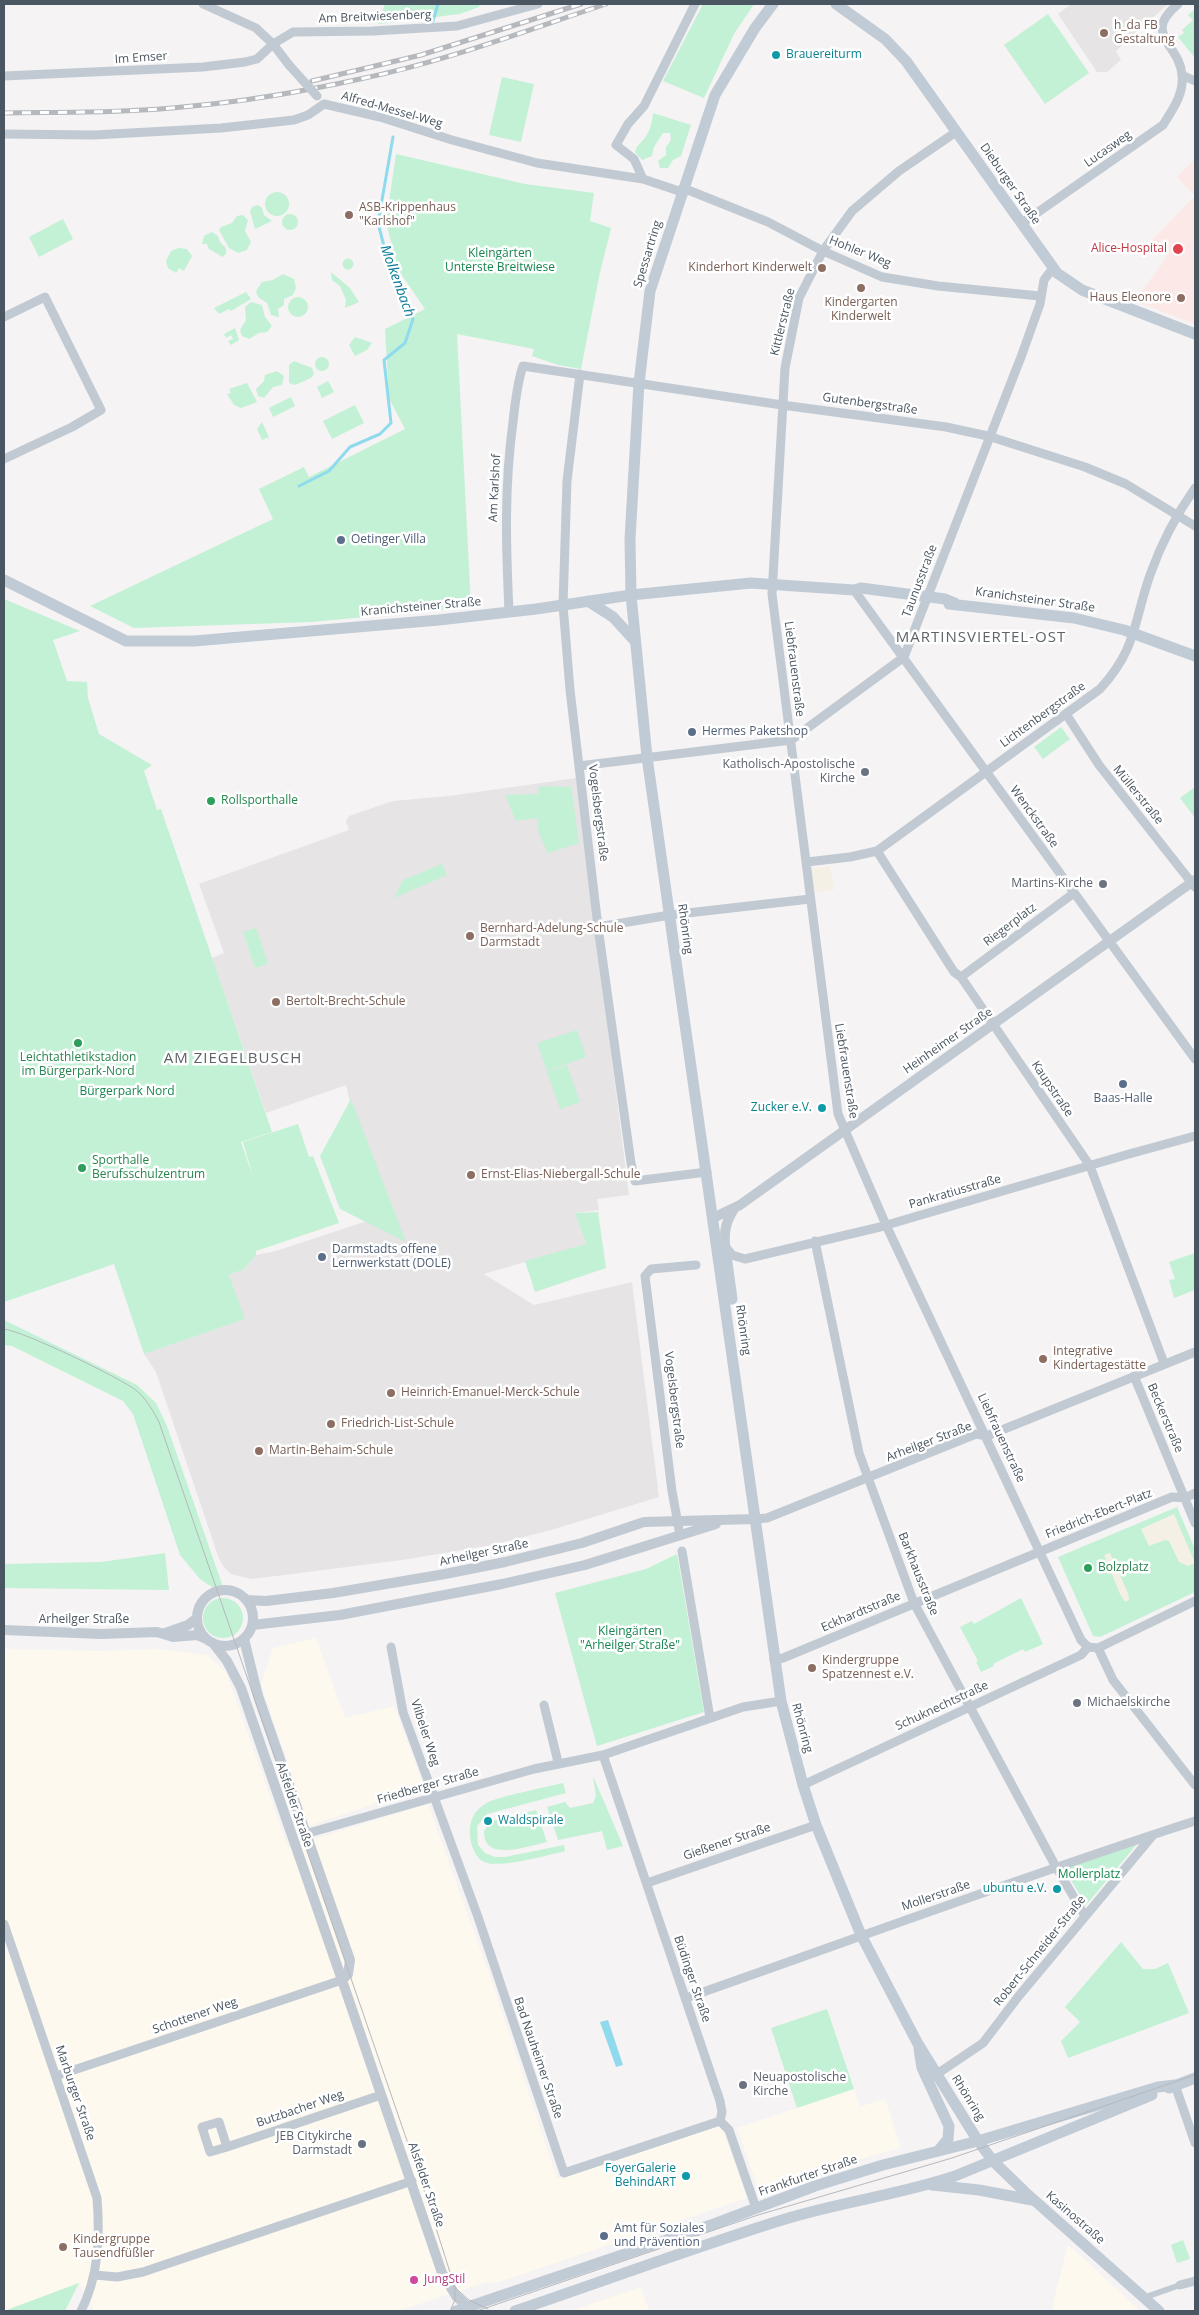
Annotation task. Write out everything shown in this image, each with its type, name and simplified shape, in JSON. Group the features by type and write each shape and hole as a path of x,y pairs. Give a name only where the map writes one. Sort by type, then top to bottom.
{"main road":[{"name":"Spessartring","path":"631,594 630,539 639,383 650,292 682,190 715,95 755,28 773,4"},
{"name":"Dieburger Straße","path":"836,4 873,30 899,52 920,78 956,132 1057,273 1076,287 1195,334"},
{"name":"Kranichsteiner Straße","path":"4,580 126,641 194,640 261,636 509,612 631,594 751,583 771,583 854,590 860,588 927,600 945,599 955,603 1074,618 1134,634 1195,656"},
{"name":"Rhönring","path":"631,594 647,757 781,1701 803,1785 816,1825 861,1935 918,2044 978,2141"},
{"path":"588,601 613,617 635,641"},
{"path":"725,1246 734,1315 728,1324"},
{"name":"Rhönring","path":"918,2044 922,2068 949,2126 948,2140 939,2150"},
{"name":"Frankfurter Straße","path":"515,2311 782,2220 837,2205 929,2185 993,2161 1175,2084 1195,2078"},
{"name":"Frankfurter Straße","path":"456,2311 815,2186 939,2150 978,2141 1158,2087 1175,2084"},
{"name":"Kasinostraße","path":"978,2141 993,2161 1034,2200 1159,2311"},
{"name":"Frankfurter Straße","path":"929,2185 978,2190 1034,2200"}],"street":[{"path":"203,4 256,28 273,44 324,104"},
{"name":"Am Breitwiesenberg","path":"273,44 294,32 382,31 457,26 538,4"},
{"path":"643,180 634,159 616,145 628,124 644,106 695,4"},
{"path":"1178,4 1167,13 1163,22 1162,32 1164,40 1178,62 1182,75 1195,81"},
{"name":"Im Emser","path":"4,76 202,67 257,59 273,44"},
{"name":"Lucasweg","path":"1021,224 1163,125 1180,94 1182,75"},
{"name":"Alfred-Messel-Weg","path":"4,134 104,134 221,128 294,120 308,115 324,104 380,117 537,164 643,180 682,190"},
{"name":"Kittlerstraße","path":"771,583 785,368 800,298 824,251 852,211 870,194 900,171 956,132"},
{"name":"Hohler Weg","path":"682,190 768,222 824,251 882,277 956,288 1040,296"},
{"name":"Taunusstraße","path":"904,658 988,436 1021,357 1040,304 1044,280 1053,268"},
{"path":"4,317 45,298 101,410 72,427 4,459"},
{"name":"Gutenbergstraße","path":"523,366 946,428 988,436 1086,467 1126,484 1195,526"},
{"name":"Am Karlshof","path":"509,612 505,533 506,482 516,402 523,366"},
{"name":"Vogelsbergstraße","path":"580,374 567,481 563,605 598,927 635,1181 707,1172"},
{"name":"Lichtenbergstraße","path":"807,862 877,851 1100,689 1126,655 1134,634 1150,576 1176,514 1195,488"},
{"name":"Liebfrauenstraße","path":"771,583 838,1114 843,1130 886,1225 1040,1551"},
{"name":"Wenckstraße","path":"854,590 1195,1059"},
{"path":"579,766 791,740 904,658"},
{"name":"Müllerstraße","path":"1066,714 1098,766 1194,883"},
{"name":"Kaupstraße","path":"877,851 954,972 961,977 1090,1166 1164,1363"},
{"name":"Heinheimer Straße","path":"713,1218 734,1208 1194,883"},
{"name":"Riegerplatz","path":"961,977 1074,893"},
{"path":"598,927 810,899"},
{"name":"Pankratiusstraße","path":"725,1246 732,1255 745,1259 886,1225 1195,1136"},
{"path":"725,1246 724,1229 727,1218 734,1208"},
{"name":"Barkhausstraße","path":"815,1241 859,1453 914,1603 1056,1867 1085,1916"},
{"name":"Vogelsbergstraße","path":"680,1535 645,1276 650,1269 696,1265"},
{"name":"Arheilger Straße","path":"165,1633 173,1628 188,1625 197,1618 201,1603 218,1591 236,1592 246,1600 266,1601 333,1593 505,1562 582,1543 644,1522 724,1521 767,1518 976,1434 987,1436 1195,1352"},
{"name":"Beckerstraße","path":"1134,1376 1185,1498"},
{"path":"1195,1493 1185,1498 1195,1523"},
{"name":"Friedrich-Ebert-Platz","path":"1088,1646 1081,1640 1040,1551 1172,1498 1185,1498"},
{"name":"Arheilger Straße","path":"252,1624 346,1614 502,1584 585,1565 724,1521"},
{"path":"682,1551 701,1678 710,1718"},
{"name":"Eckhardtstraße","path":"774,1660 1040,1551"},
{"path":"244,1638 252,1624 251,1607 246,1600"},
{"path":"1088,1646 1098,1648 1195,1601"},
{"path":"197,1618 198,1625 210,1641"},
{"name":"Arheilger Straße","path":"4,1630 40,1633 165,1633 173,1637 197,1635 210,1641 230,1646 244,1638"},
{"name":"Alsfelder Straße","path":"244,1638 258,1696 350,1960 348,1974 342,1980"},
{"name":"Alsfelder Straße","path":"210,1641 227,1662 241,1688 412,2181 442,2273 456,2296 468,2307"},
{"name":"Schuknechtstraße","path":"803,1785 1081,1655 1088,1646"},
{"name":"Vilbeler Weg","path":"391,1647 403,1712 434,1796"},
{"path":"1098,1648 1113,1680 1195,1785"},
{"name":"Friedberger Straße","path":"305,1834 558,1762 603,1755 743,1706 781,1701"},
{"path":"544,1705 558,1762"},
{"name":"Büdinger Straße","path":"603,1755 720,2101 722,2112 720,2120 730,2130 756,2208"},
{"name":"Bad Nauheimer Straße","path":"434,1796 478,1917 564,2172 720,2120"},
{"name":"Mollerstraße","path":"686,1998 1056,1867 1195,1821"},
{"name":"Gießener Straße","path":"646,1883 816,1825"},
{"name":"Robert-Schneider-Straße","path":"937,2074 983,2043 1154,1834"},
{"name":"Marburger Straße","path":"4,1924 97,2198 99,2233 95,2275 80,2311"},
{"name":"Schottener Weg","path":"56,2076 342,1980"},
{"path":"1175,2084 1195,2143"},
{"name":"Butzbacher Weg","path":"227,2147 381,2095"},
{"path":"95,2275 117,2277 143,2272 412,2181"},
{"path":"1143,2298 1195,2281"}],"shaded area":[{"name":"h_da FB Gestaltung","path":"1071,4 1168,4 1116,51 1121,60 1107,72 1097,72 1058,14"},
{"path":"1195,159 1195,196 1177,177"},
{"name":"Alice-Hospital","path":"1195,196 1195,324 1135,301 1167,257 1152,240"},
{"path":"576,778 629,1195 597,1199 599,1210 575,1213 586,1244 484,1274 534,1305 632,1282 659,1497 551,1530 492,1545 402,1560 251,1579 231,1574 219,1559 156,1372 144,1354 244,1319 229,1275 244,1269 256,1255 276,1251 376,1218 346,1085 266,1113 212,958 224,953 199,884 349,830 346,821 349,816 393,801 449,796"},
{"path":"316,1638 345,1718 394,1706 424,1787 309,1826 261,1684 273,1648"},
{"path":"4,1649 101,1651 159,1649 207,1655 226,1672 288,1847 428,1804 492,1982 557,2179 721,2125 747,2198 496,2283 487,2282 398,2311 94,2311 79,2283 4,2311"},
{"path":"854,2089 860,2107 885,2098 901,2148 871,2156 760,2194 737,2128"},
{"path":"1068,2245 1140,2311 1055,2311 1052,2307"},
{"path":"641,2287 649,2311 571,2311"}],"green space":[{"path":"385,4 480,4 479,7 460,14 378,24"},
{"path":"703,4 754,4 734,34 704,98 663,81"},
{"path":"1195,9 1195,58 1178,37 1184,33 1182,30 1193,20 1188,15"},
{"path":"1048,14 1089,73 1045,104 1004,45"},
{"path":"502,77 534,84 521,142 489,135"},
{"path":"653,113 691,125 681,156 673,160 668,168 660,168 658,161 666,155 666,147 671,140 670,133 663,133 654,147 652,156 642,160 635,152 637,146 648,133"},
{"name":"Kleingärten Unterste Breitwiese","path":"396,154 525,184 594,193 590,221 611,228 600,272 581,369 558,365 532,356 534,349 457,334 471,607 311,622 134,628 90,606 273,519 259,489 304,467 309,477 405,429 389,398 385,329 425,309 399,271 386,223"},
{"path":"277,192 282,193 288,199 288,209 282,215 277,216 272,215 266,209 265,204 266,199 272,193"},
{"path":"258,205 262,208 264,215 272,221 255,229 250,211 252,207"},
{"path":"290,214 296,216 298,222 296,228 290,230 284,228 282,222 284,216"},
{"path":"243,215 248,220 245,231 251,242 247,250 238,253 229,248 219,230 221,227 232,223 237,216"},
{"path":"63,219 73,239 39,257 29,237"},
{"path":"212,232 218,236 220,242 226,248 226,253 223,257 209,249 207,244 202,244 204,236"},
{"path":"178,248 187,249 192,256 184,271 179,268 176,273 168,268 166,261 171,251"},
{"path":"348,258 354,264 348,270 342,264"},
{"path":"331,272 350,288 359,302 345,308 346,300 340,286 332,280"},
{"path":"283,274 294,279 296,288 293,295 284,299 284,305 278,309 279,317 271,315 267,303 258,297 256,291 262,282 273,280"},
{"path":"246,292 251,299 231,311 229,309 219,314 214,308"},
{"path":"298,297 305,300 308,307 305,314 298,317 291,314 288,307 291,300"},
{"path":"251,302 262,305 265,317 272,326 267,332 259,333 249,339 242,336 240,330 246,320 245,307"},
{"path":"235,328 239,340 231,345 228,341 233,339 231,335 226,338 224,334"},
{"path":"355,337 372,343 367,350 355,356 349,345"},
{"path":"319,357 325,357 329,364 325,371 319,371 315,367 315,361"},
{"path":"294,361 312,368 314,374 311,378 295,385 289,383 289,365"},
{"path":"277,371 284,376 282,385 273,387 264,398 258,396 256,389 264,381 265,375"},
{"path":"328,381 334,392 322,398 317,387"},
{"path":"247,383 257,402 241,408 234,405 227,394 231,393 229,389"},
{"path":"291,397 295,406 273,417 269,408"},
{"path":"355,405 364,423 332,439 323,421"},
{"path":"262,422 269,437 262,440 257,429"},
{"name":"Bürgerpark Nord","path":"4,599 80,631 53,640 67,681 87,682 88,698 99,734 152,765 144,771 157,810 161,809 272,1132 241,1142 253,1177 243,1142 298,1124 309,1157 313,1156 339,1223 256,1251 256,1255 244,1269 229,1275 245,1319 144,1354 114,1264 4,1302"},
{"path":"1061,727 1070,739 1043,759 1034,747"},
{"path":"539,786 571,787 579,843 548,853 539,834 537,818 516,821 505,795 538,794"},
{"path":"1195,787 1195,818 1180,798"},
{"path":"442,864 447,875 394,898 403,880"},
{"path":"256,928 268,964 255,968 243,932"},
{"path":"577,1030 586,1057 547,1071 537,1043"},
{"path":"567,1065 580,1102 560,1109 547,1072"},
{"path":"351,1099 406,1242 340,1209 320,1156"},
{"path":"598,1212 606,1268 535,1292 525,1261 586,1244 575,1213"},
{"path":"1195,1253 1195,1290 1174,1298 1169,1280 1175,1279 1169,1262"},
{"path":"4,1320 137,1385 156,1403 167,1426 223,1587 212,1587 200,1579 180,1555 133,1414 123,1401 12,1346 4,1345"},
{"path":"1177,1507 1195,1549 1195,1592 1100,1637 1093,1636 1058,1557"},
{"path":"165,1553 169,1590 4,1588 4,1564 101,1562"},
{"name":"Kleingärten \"Arheilger Straße\"","path":"677,1554 704,1712 597,1746 555,1593 646,1569"},
{"path":"227,1598 234,1601 240,1607 243,1618 242,1626 234,1635 227,1638 219,1638 212,1635 204,1626 203,1614 206,1607 215,1599"},
{"path":"1021,1598 1043,1644 1025,1652 1023,1649 981,1672 976,1662 978,1661 960,1627 972,1621 974,1624"},
{"path":"593,1776 623,1846 607,1850 602,1831 558,1840 547,1807 565,1802 570,1808 593,1803 596,1796"},
{"path":"563,1783 566,1793 487,1814 477,1826 478,1845 485,1853 495,1857 505,1857 564,1845 565,1851 499,1864 482,1861 479,1858 472,1845 470,1829 471,1820 481,1807 499,1798"},
{"path":"536,1810 547,1842 518,1849 498,1850 491,1847 486,1841 484,1831 491,1821"},
{"name":"Mollerplatz","path":"1142,1838 1086,1905 1062,1865"},
{"path":"1121,1942 1143,1969 1155,1969 1168,1963 1189,2013 1068,2058 1061,2041 1080,2022 1065,2007"},
{"path":"827,2009 854,2089 797,2108 771,2028"},
{"path":"1183,2240 1190,2259 1177,2263 1171,2245"},
{"path":"79,2283 65,2311 4,2311"}],"sand":[{"path":"830,866 834,890 814,893 811,869"},
{"path":"1174,1514 1195,1563 1188,1566 1179,1562 1169,1541 1165,1540 1149,1546 1141,1529"},
{"path":"1110,1553 1128,1593 1129,1600 1125,1602 1104,1555"}],"water":[{"path":"608,2020 623,2065 616,2067 600,2022"}],"waterway":[{"name":"Molkenbach","path":"433,21 438,4"},
{"name":"Molkenbach","path":"299,486 329,471 350,447 380,434 391,423 384,360 405,343 413,319 399,294 397,273 385,250 378,223 393,137"}],"tram line":[{"path":"4,1329 50,1346 93,1366 127,1385 144,1398 159,1422 423,2187 455,2288 455,2300 450,2311"},
{"path":"477,2311 758,2215 952,2158 1195,2075"},
{"path":"453,2286 469,2300 488,2309"}],"railway":[{"path":"312,81 421,55 581,4"},
{"path":"4,113 145,110 234,101 297,91 360,79 422,64 606,4"}],"place":[{"name":"h_da FB Gestaltung","path":"1104,33"},
{"name":"Brauereiturm","path":"776,55"},
{"name":"ASB-Krippenhaus \"Karlshof\"","path":"349,215"},
{"name":"Alice-Hospital","path":"1178,249"},
{"name":"Kinderhort Kinderwelt","path":"822,268"},
{"name":"Kindergarten Kinderwelt","path":"861,288"},
{"name":"Haus Eleonore","path":"1181,298"},
{"name":"Oetinger Villa","path":"341,540"},
{"name":"Hermes Paketshop","path":"692,732"},
{"name":"Katholisch-Apostolische Kirche","path":"865,772"},
{"name":"Rollsporthalle","path":"211,801"},
{"name":"Martins-Kirche","path":"1103,884"},
{"name":"Bernhard-Adelung-Schule Darmstadt","path":"470,936"},
{"name":"Bertolt-Brecht-Schule","path":"276,1002"},
{"name":"Leichtathletikstadion im Bürgerpark-Nord","path":"78,1043"},
{"name":"Baas-Halle","path":"1123,1084"},
{"name":"Zucker e.V.","path":"822,1108"},
{"name":"Sporthalle Berufsschulzentrum","path":"82,1168"},
{"name":"Ernst-Elias-Niebergall-Schule","path":"471,1175"},
{"name":"Darmstadts offene Lernwerkstatt (DOLE)","path":"322,1257"},
{"name":"Integrative Kindertagestätte","path":"1043,1359"},
{"name":"Heinrich-Emanuel-Merck-Schule","path":"391,1393"},
{"name":"Friedrich-List-Schule","path":"331,1424"},
{"name":"Martin-Behaim-Schule","path":"259,1451"},
{"name":"Bolzplatz","path":"1088,1568"},
{"name":"Kindergruppe Spatzennest e.V.","path":"812,1668"},
{"name":"Michaelskirche","path":"1077,1703"},
{"name":"Waldspirale","path":"488,1821"},
{"name":"ubuntu e.V.","path":"1057,1889"},
{"name":"Neuapostolische Kirche","path":"743,2085"},
{"name":"JEB Citykirche Darmstadt","path":"362,2144"},
{"name":"FoyerGalerie BehindART","path":"686,2176"},
{"name":"Amt für Soziales und Prävention","path":"604,2236"},
{"name":"Kindergruppe Tausendfüßler","path":"63,2247"},
{"name":"JungStil","path":"414,2280"}],"district":[{"name":"MARTINSVIERTEL-OST","path":"981,638"},
{"name":"AM ZIEGELBUSCH","path":"233,1059"}]}
